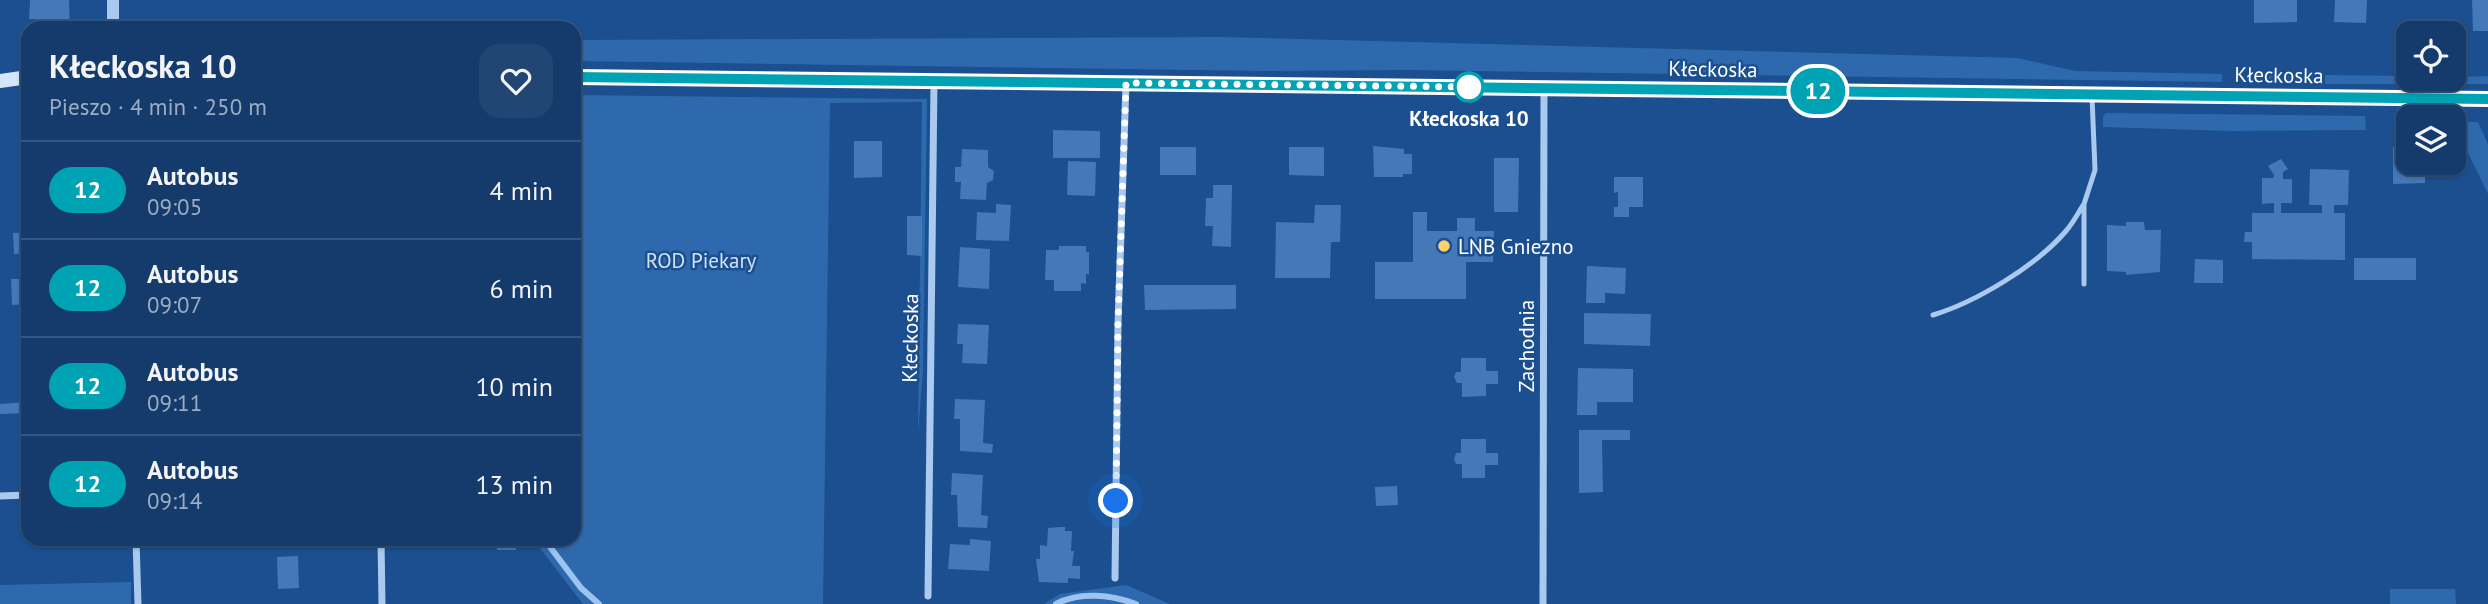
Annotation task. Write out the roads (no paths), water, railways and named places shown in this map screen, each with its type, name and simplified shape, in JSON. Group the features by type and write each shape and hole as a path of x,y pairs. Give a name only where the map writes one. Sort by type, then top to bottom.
{"main road":[{"path":"0,81 21,77"},
{"name":"Kłeckoska","path":"581,77 2488,99"}],"street":[{"path":"113,0 113,21"},
{"name":"Kłeckoska","path":"928,596 934,81"},
{"path":"1115,578 1118,323 1126,83"},
{"name":"Zachodnia","path":"1543,604 1544,88"},
{"path":"0,496 21,495"},
{"path":"136,546 138,604"},
{"path":"381,546 382,604"}],"lane":[{"path":"1933,315 1985,293 2026,266 2066,232 2084,204 2095,170 2092,94"},
{"path":"2084,204 2084,284"}],"waterway":[{"path":"549,546 581,588 599,604"},
{"path":"1056,604 1086,596 1117,598 1136,604"}],"place":[{"name":"Kłeckoska 10","path":"1469,87"},
{"name":"LNB Gniezno","path":"1444,246"}],"park label":[{"name":"ROD Piekary","path":"701,260"}]}
